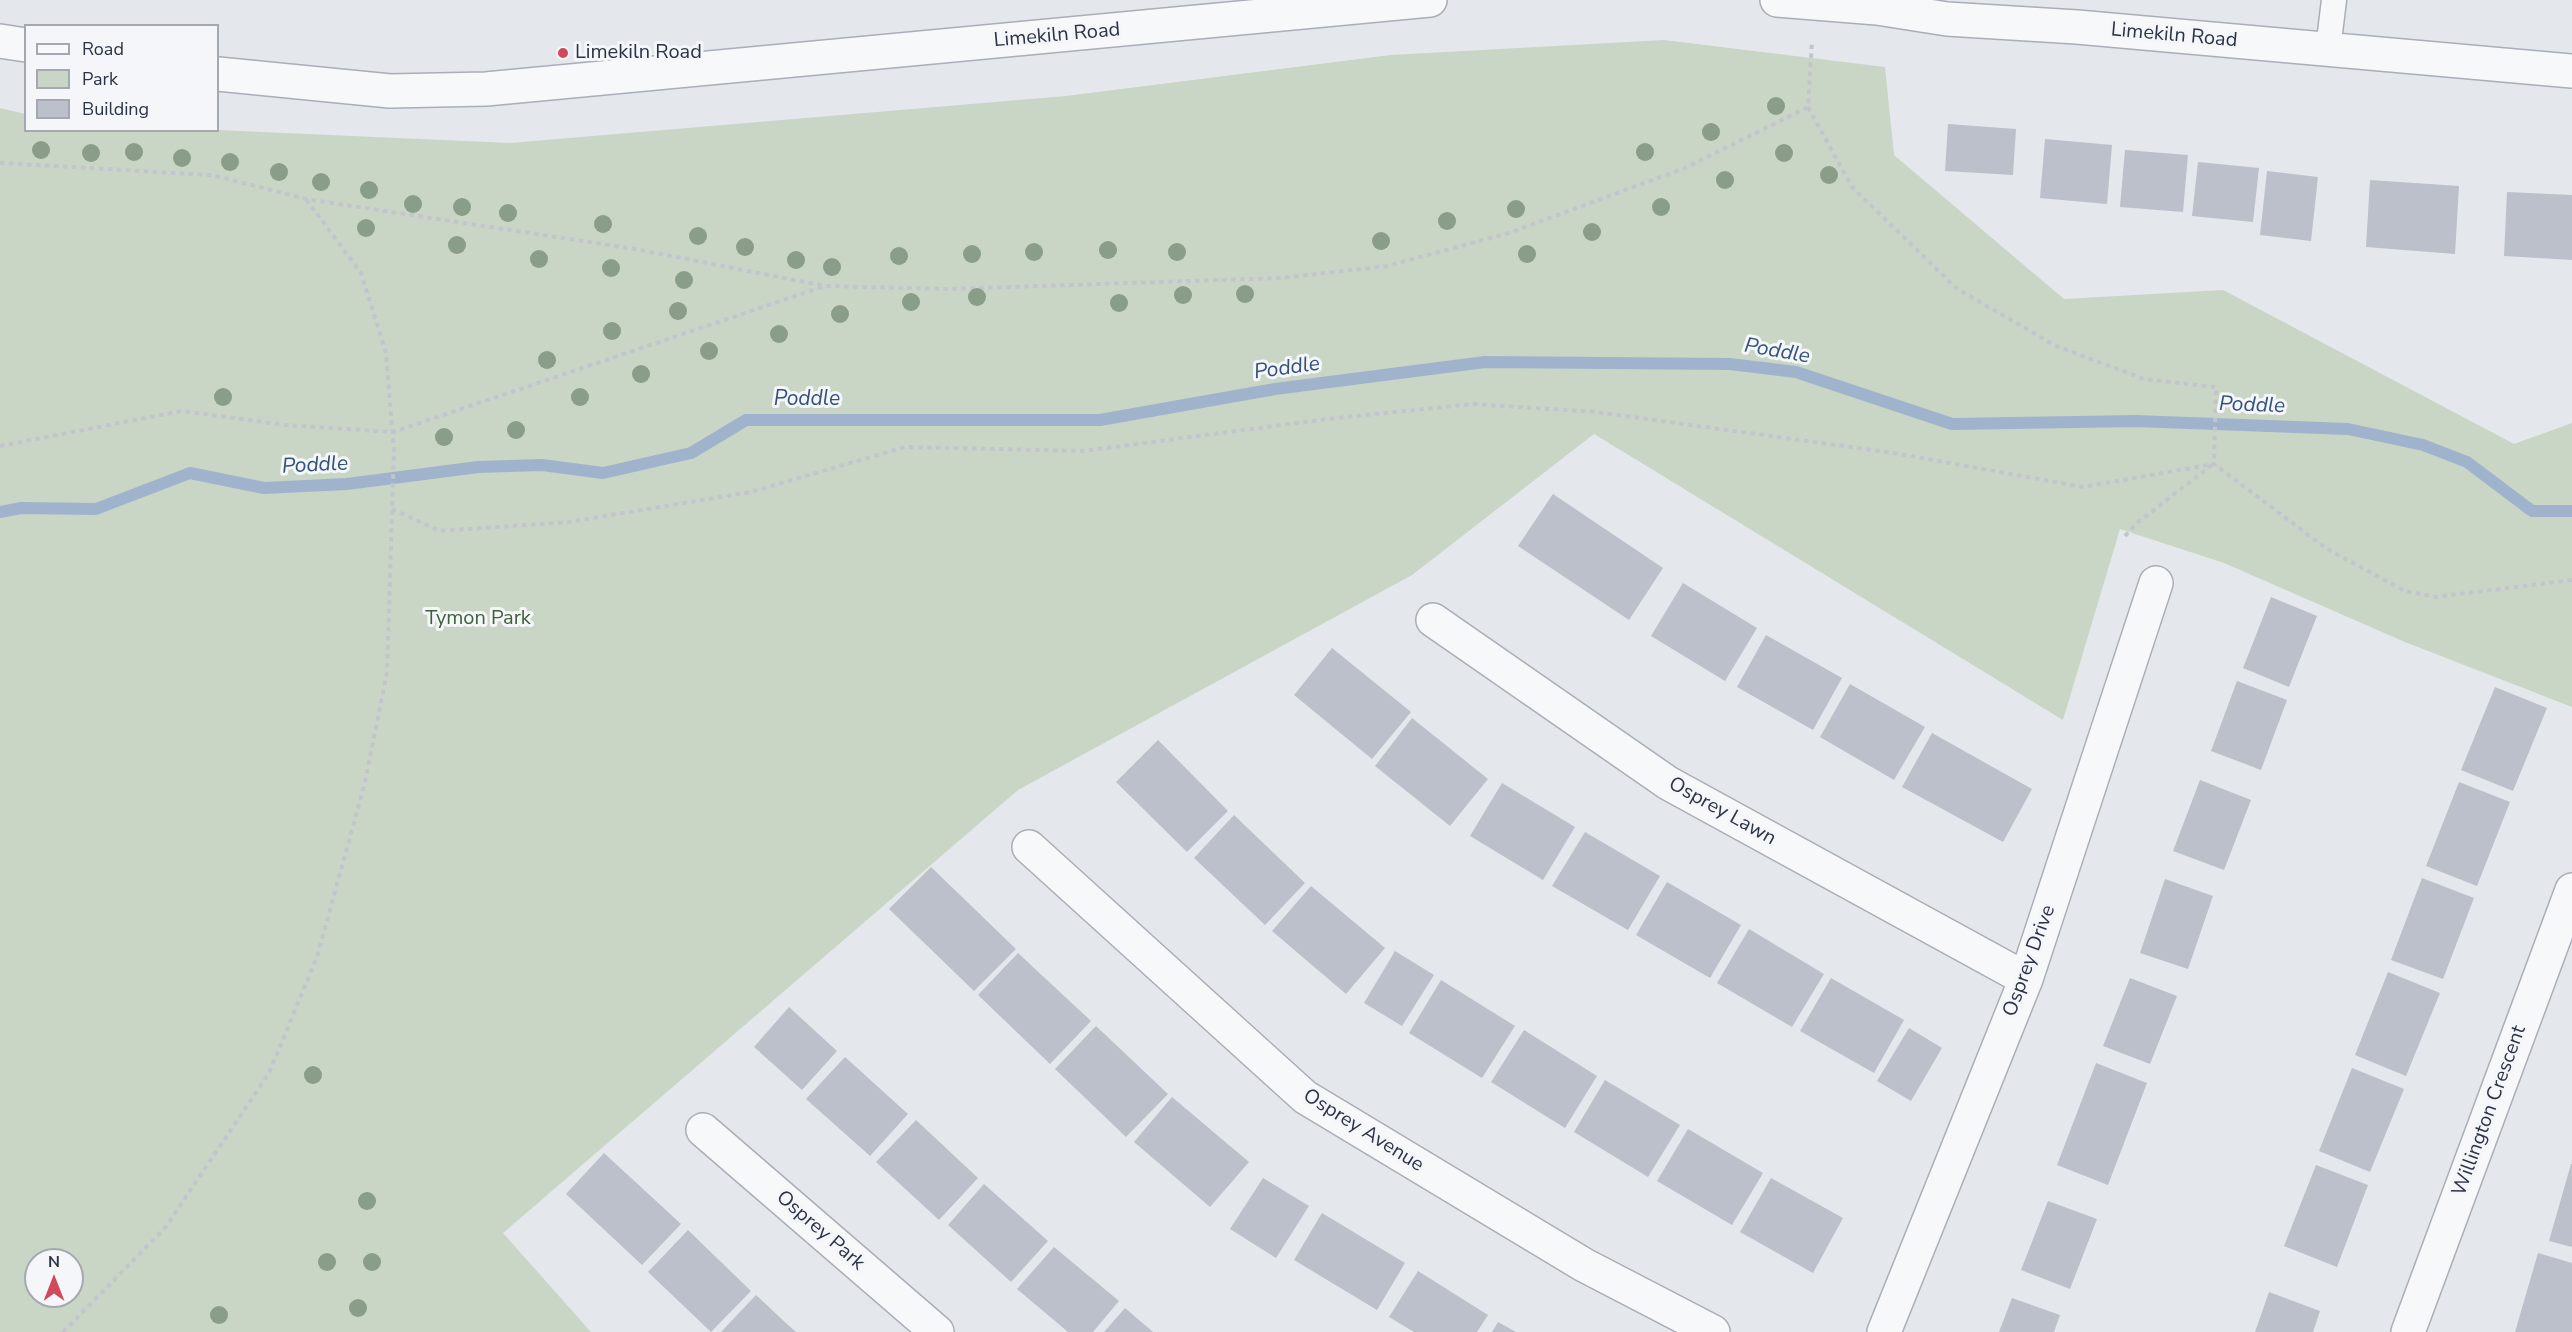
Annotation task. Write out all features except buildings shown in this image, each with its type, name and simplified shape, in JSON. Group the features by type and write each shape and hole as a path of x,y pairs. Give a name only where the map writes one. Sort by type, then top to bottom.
{"street":[{"name":"Limekiln Road","path":"219,74 390,91 486,89 1430,0"},
{"name":"Limekiln Road","path":"1777,0 1877,8 1948,9 2078,27 2572,71"},
{"path":"0,40 24,45"},
{"name":"Osprey Drive","path":"1884,1332 2026,979 2156,583"},
{"name":"Osprey Lawn","path":"1433,620 1668,783 2026,979"},
{"name":"Osprey Avenue","path":"1029,847 1305,1097 1584,1265 1713,1332"},
{"name":"Willington Crescent","path":"2408,1332 2572,890"},
{"name":"Osprey Park","path":"703,1130 937,1332"}],"lane":[{"path":"2328,49 2334,0"}],"path":[{"path":"1812,41 1808,107 1852,187 1956,288 2054,345 2144,379 2216,387 2214,464"},
{"path":"0,163 212,175 306,199 635,249 825,286 948,289 1281,278 1387,266 1509,233 1674,172 1808,107"},
{"path":"63,1332 165,1228 269,1073 317,957 364,786 387,673 394,451 386,353 361,273 306,199"},
{"path":"0,446 182,411 286,425 393,432 825,286"},
{"path":"392,509 440,531 569,522 751,492 905,447 1083,451 1336,417 1474,404 1607,413 1894,453 2083,487 2214,464 2327,549 2405,591 2435,597 2572,580"},
{"path":"2126,536 2136,524 2214,464"}],"green space":[{"name":"Tymon Park","path":"1664,40 1885,67 1894,155 2064,299 2223,290 2514,444 2572,423 2572,707 2405,642 2224,563 2120,529 2063,720 1594,434 1412,575 1018,790 503,1233 591,1332 0,1332 0,108 24,114 24,132 219,132 219,130 510,143 1066,96 1391,55"}],"waterway":[{"name":"Poddle","path":"0,512 21,508 96,509 190,473 264,488 347,484 478,467 542,465 603,473 691,453 746,420 1100,420 1275,389 1485,362 1730,364 1796,372 1952,424 2136,421 2348,429 2423,445 2467,462 2532,511 2572,511"}],"place":[{"name":"Limekiln Road","path":"563,53"}]}
